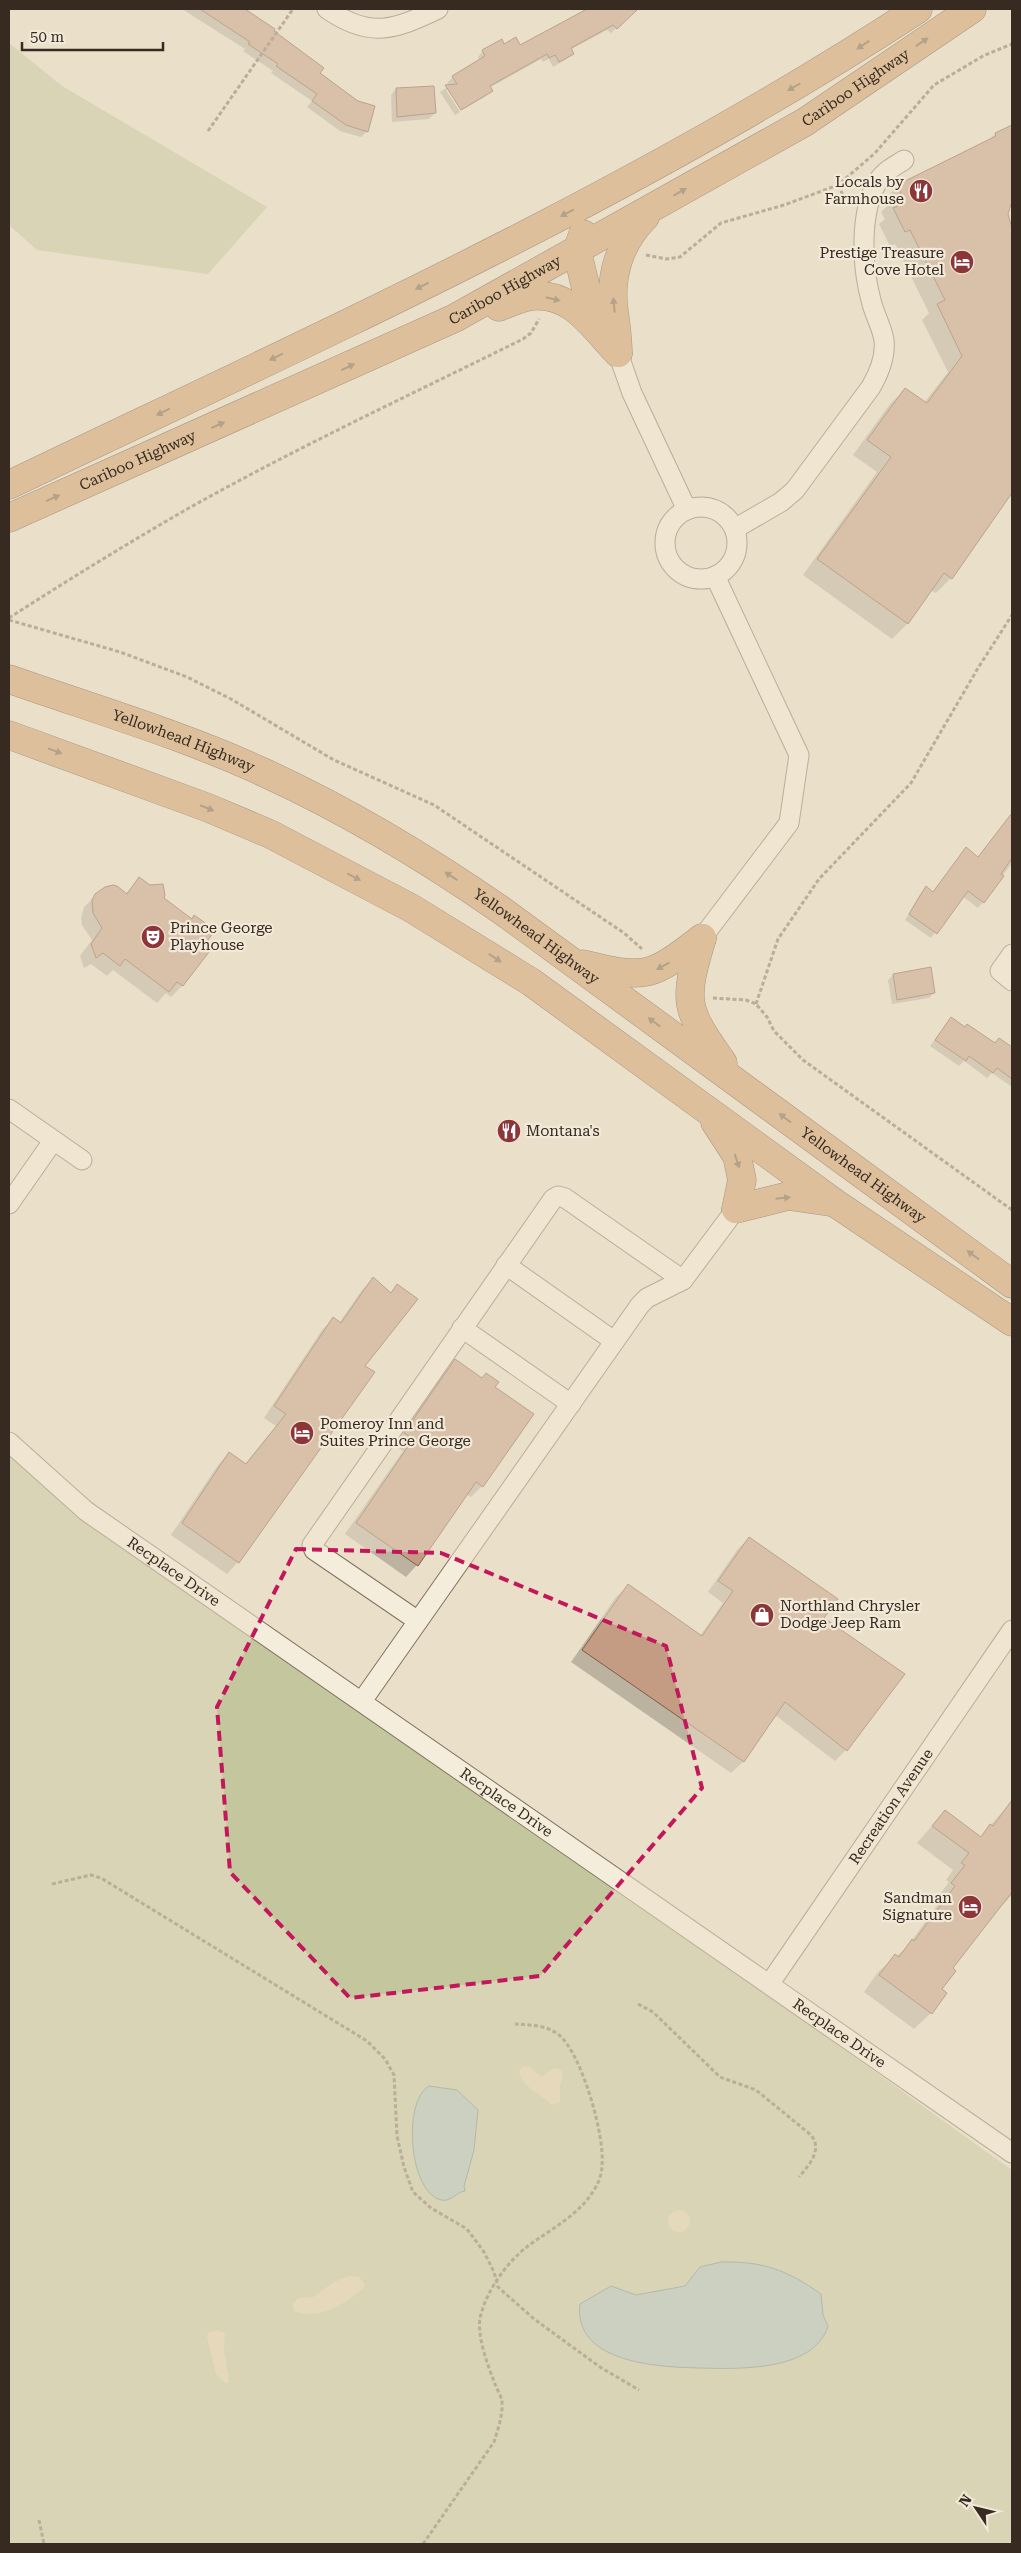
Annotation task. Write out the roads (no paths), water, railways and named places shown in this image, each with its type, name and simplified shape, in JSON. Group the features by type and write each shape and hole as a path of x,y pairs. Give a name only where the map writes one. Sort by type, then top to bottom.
{"highway":[{"name":"Cariboo Highway","path":"9,485 256,367 626,183 836,62 918,9"},
{"name":"Cariboo Highway","path":"9,518 455,318 805,122 972,9"},
{"path":"595,326 577,251 580,241 593,218 626,183"},
{"path":"618,354 618,331 612,290 615,271 630,232 655,206"},
{"path":"455,318 496,308 532,296 558,298 582,312 618,354"},
{"path":"9,664 153,729"},
{"name":"Yellowhead Highway","path":"9,679 153,729 264,772 335,808 452,876 734,1079 1012,1284"},
{"path":"9,735 206,807 270,834 342,870 420,913 524,977 835,1203 1012,1322"},
{"path":"569,960 617,973 653,972 669,963 702,938"},
{"path":"702,938 690,978 689,999 691,1008 706,1040 734,1079"},
{"path":"702,1105 737,1156 742,1180 736,1209 788,1196 835,1203"}],"street":[{"path":"327,9 355,25 384,29 403,26 438,9"},
{"path":"736,528 782,502 795,490 838,434 879,372 884,340 871,302 865,272 864,247 867,213 871,195 878,180 888,170 904,160"},
{"path":"618,354 632,393 687,510"},
{"path":"703,506 715,509 725,516 736,528 737,547 734,558 728,568 715,576 697,579 686,576 669,561 665,545 667,530 673,520 687,510 703,506"},
{"path":"702,938 789,823 799,755 715,576"},
{"path":"1012,954 1000,971 1012,981"},
{"path":"9,1109 82,1160"},
{"path":"9,1204 15,1183 53,1141"},
{"path":"418,1621 314,1550 312,1545 552,1199 558,1196 564,1198 683,1280"},
{"path":"362,1701 614,1341 647,1298 683,1280 736,1209"},
{"path":"506,1265 614,1341"},
{"path":"462,1328 570,1404"},
{"name":"Recplace Drive","path":"9,1442 86,1511 770,1983 1012,2153"},
{"name":"Recreation Avenue","path":"770,1983 1012,1630"}],"water":[{"path":"429,2086 457,2090 478,2110 474,2150 464,2186 465,2191 445,2200 430,2194 422,2181 416,2165 413,2146 412,2127 415,2109 420,2095"},
{"path":"721,2262 762,2265 785,2273 821,2294 823,2315 828,2326 820,2341 807,2352 791,2360 772,2365 733,2368 662,2366 621,2358 604,2350 590,2339 581,2324 580,2304 611,2286 636,2295 685,2286 700,2267"}],"place":[{"name":"Locals by Farmhouse","path":"921,191"},
{"name":"Prestige Treasure Cove Hotel","path":"962,262"},
{"name":"Prince George Playhouse","path":"153,937"},
{"name":"Montana's","path":"509,1131"},
{"name":"Pomeroy Inn and Suites Prince George","path":"302,1433"},
{"name":"Northland Chrysler Dodge Jeep Ram","path":"762,1615"},
{"name":"Sandman Signature","path":"970,1907"}]}
